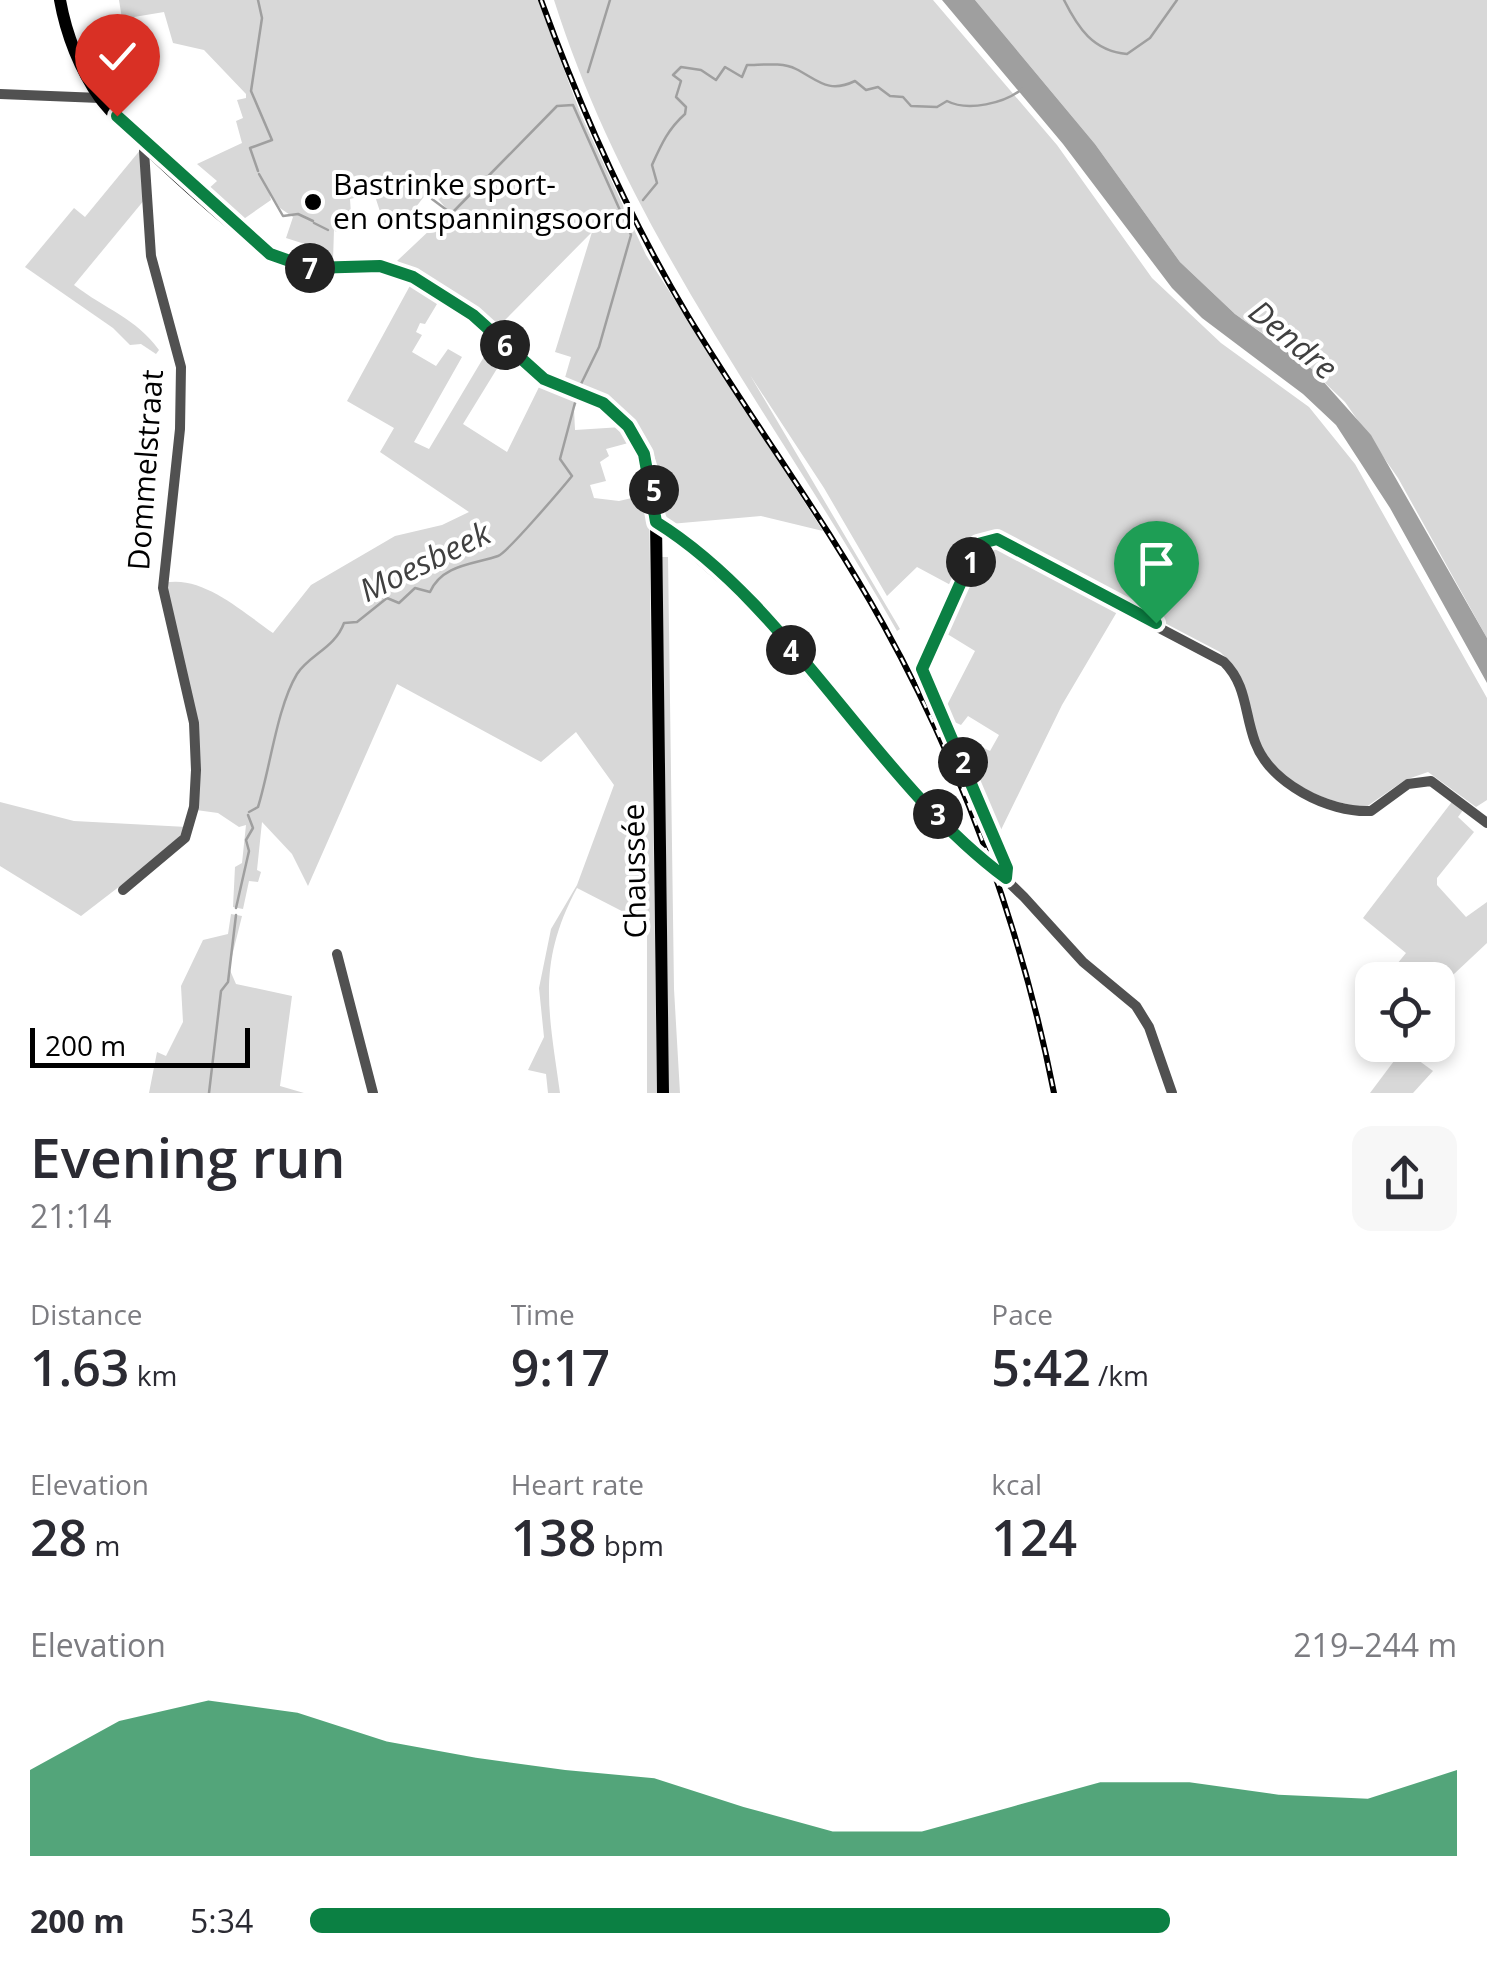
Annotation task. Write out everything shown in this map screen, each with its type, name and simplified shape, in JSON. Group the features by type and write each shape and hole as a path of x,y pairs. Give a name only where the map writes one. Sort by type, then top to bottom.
{"main road":[{"name":"Chaussée","path":"60,0 79,61 100,98 270,254 310,268 397,270 466,309 544,379 603,403 634,435 652,481 656,522 663,1093"}],"street":[{"path":"0,94 100,98"},
{"name":"Dommelstraat","path":"123,890 185,838 195,789 195,731 162,588 182,380 177,345 152,256 144,151 148,146"},
{"path":"656,522 710,564 747,601 878,755 1006,878 1083,962 1144,1017 1172,1093"},
{"path":"1006,878 1007,868 922,669 978,544 990,538 1224,662 1243,689 1260,755 1276,774 1300,790 1346,809 1371,812 1415,781 1431,780 1487,823"},
{"path":"337,954 372,1093"}],"shaded area":[{"path":"119,0 538,0 581,115 646,255 823,531 761,516 670,524 657,465 641,430 630,416 602,395 564,381 571,357 555,352 592,232 500,325 397,261 449,212 430,189 412,212 384,224 374,193 350,199 352,230 334,229 333,261 308,260 311,246 286,238 293,217 280,208 269,191 271,200 238,223 206,191 217,181 197,164 242,143 236,121 243,118 237,100 246,98 246,94 204,50 173,43 164,12 122,19"},
{"path":"554,0 933,0 1057,145 1152,278 1221,343 1309,407 1355,464 1487,698 1487,800 1476,807 1428,772 1405,780 1366,807 1314,793 1271,761 1255,729 1240,678 1220,652 999,536 979,537 958,589 917,567 887,596 824,488 750,375 900,629 897,631 664,247 585,86"},
{"path":"942,0 975,0 1095,144 1180,262 1235,314 1313,370 1371,435 1487,638 1487,683 1390,508 1336,425 1303,394 1202,318 1172,288 1063,144"},
{"path":"975,0 1487,0 1487,638 1398,478 1345,402 1302,361 1235,314 1180,262 1095,144"},
{"path":"141,149 145,199 74,285 140,330 159,350 156,354 141,344 130,345 113,328 25,267 74,208 85,217"},
{"path":"412,282 440,299 425,324 420,323 416,332 422,335 412,352 436,366 448,349 462,357 414,442 429,449 494,340 506,354 463,424 507,452 541,383 579,398 574,409 575,430 622,427 632,442 606,449 609,456 600,462 606,481 590,485 594,498 619,501 649,494 657,1093 647,1093 647,924 577,888 556,941 549,989 560,1093 548,1093 546,1074 528,1070 544,1037 539,988 551,929 577,885 614,785 576,732 541,762 397,684 308,886 292,854 262,822 257,870 261,872 258,882 249,881 243,909 233,907 235,867 242,863 246,825 239,827 218,813 196,810 197,731 164,583 193,584 208,590 273,633 311,585 395,536 442,525 469,512 380,452 394,428 347,401"},
{"path":"987,542 1121,605 1062,705 998,836 969,768 982,747 990,751 999,735 968,716 961,725 948,719 944,711 975,651 944,632 980,546"},
{"path":"662,557 668,557 674,989 680,1093 669,1093"},
{"path":"1454,799 1466,806 1458,817 1474,832 1437,878 1437,885 1466,917 1487,902 1487,943 1455,973 1455,962 1399,962 1406,953 1363,918"},
{"path":"0,802 74,821 187,827 172,846 81,916 0,866"},
{"path":"231,914 242,916 229,968 236,984 292,996 280,1086 304,1093 149,1093 157,1052 166,1056 183,1022 181,986 203,940 228,934"},
{"path":"1393,1062 1421,1062 1433,1071 1413,1093 1370,1093"}],"waterway":[{"path":"258,0 262,18 251,91 272,140 250,148 258,171"},
{"path":"588,72 610,0"},
{"path":"1064,0 1075,20 1096,43 1127,54 1150,38 1177,0"},
{"name":"Moesbeek","path":"643,200 657,183 652,165 669,131 685,114 686,107 676,97 681,81 673,75 681,67 701,70 716,80 725,67 742,77 747,65 785,65 830,86 855,81 866,90 878,87 890,96 903,97 911,106 937,107 947,101 965,106 986,104 1022,89"},
{"path":"453,212 557,106 573,105 631,235 599,347 581,384"},
{"path":"259,174 283,216 298,214 313,221"},
{"path":"432,199 448,211"},
{"path":"314,223 328,230"},
{"path":"336,230 350,230"},
{"name":"Moesbeek","path":"249,812 258,807 284,703 302,667 335,639 344,623 357,622 387,598 399,603 415,588 430,592 451,570 498,556 512,544 572,476 560,459 576,399"},
{"path":"236,908 249,851 246,840 253,828 248,815"},
{"name":"Moesbeek","path":"209,1093 221,991 228,982 236,915"}],"railway":[{"path":"541,0 589,122 645,240 712,355 860,585 939,736 1007,911 1054,1093"}],"place":[{"name":"Bastrinke sport- en ontspanningsoord","path":"313,202"}],"route":[{"path":"117,116 235,227 270,254 310,268 380,266 413,277 466,309 544,379 587,394 616,414 644,454 655,496 656,522 710,564 768,622 878,755 1006,878 1007,868 922,669 978,544 997,539 1156,623"}],"water label":[{"name":"Dendre","path":"1293,340"}]}
